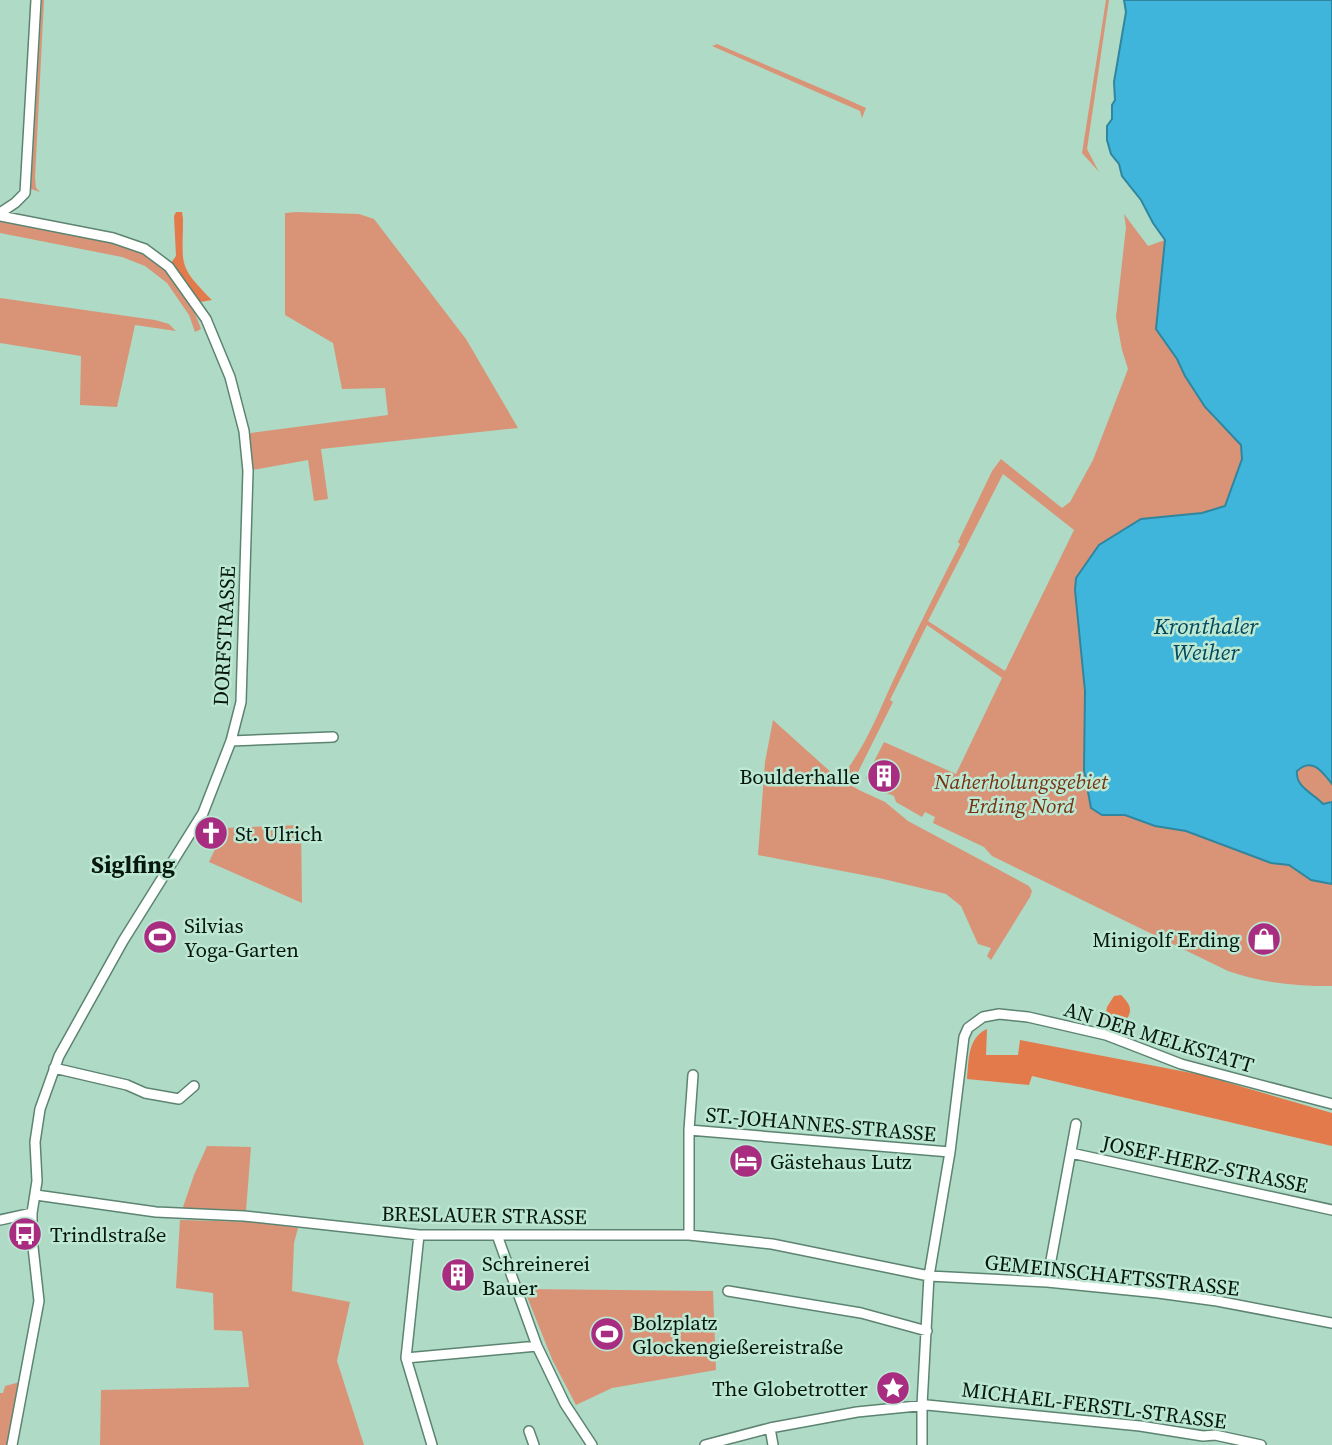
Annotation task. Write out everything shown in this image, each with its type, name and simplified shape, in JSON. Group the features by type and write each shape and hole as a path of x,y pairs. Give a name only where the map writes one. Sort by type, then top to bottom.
{"street":[{"name":"DORFSTRASSE","path":"0,214 25,193 36,0"},
{"name":"DORFSTRASSE","path":"0,214 113,238 145,249 169,267 210,328 230,377 244,431 248,471 241,702 231,741 203,813 122,941 54,1068 40,1110 35,1136 36,1195 32,1213 39,1301 12,1445"},
{"path":"231,741 333,737"},
{"name":"AN DER MELKSTATT","path":"950,1152 964,1037 974,1021 999,1014 1106,1035 1181,1064 1332,1104"},
{"path":"54,1068 127,1085 145,1093 179,1098 194,1086"},
{"path":"689,1235 689,1130 693,1075"},
{"path":"1047,1282 1076,1124"},
{"name":"ST.-JOHANNES-STRASSE","path":"689,1130 950,1152"},
{"path":"922,1445 929,1276 950,1152"},
{"name":"JOSEF-HERZ-STRASSE","path":"1071,1153 1332,1210"},
{"name":"BRESLAUER STRASSE","path":"36,1195 156,1212 244,1216 419,1235 689,1235 772,1244 929,1276"},
{"path":"0,1220 32,1213"},
{"path":"419,1235 406,1358 432,1445"},
{"path":"497,1235 537,1346 565,1404 592,1445"},
{"name":"GEMEINSCHAFTSSTRASSE","path":"929,1276 1047,1282 1217,1301 1332,1323"},
{"path":"728,1291 861,1313 927,1331"},
{"path":"406,1358 537,1346"},
{"name":"MICHAEL-FERSTL-STRASSE","path":"705,1445 770,1427 857,1412 922,1405 1140,1426 1202,1441 1215,1435 1261,1445"},
{"path":"770,1427 773,1445"},
{"path":"529,1431 534,1445"}],"green space":[{"path":"42,0 35,178 36,188 40,192 31,189 31,186"},
{"path":"1106,0 1109,0 1087,149 1099,172 1082,153"},
{"path":"717,44 866,108 862,118 860,111 712,46"},
{"path":"285,213 359,214 374,219 466,339 518,428 321,449 328,499 314,501 308,460 252,470 251,433 388,415 385,388 342,389 333,343 285,315"},
{"name":"Naherholungsgebiet Erding Nord","path":"1124,214 1148,246 1165,240 1156,329 1207,410 1241,445 1242,458 1225,506 1202,513 1141,519 1099,545 1076,578 1085,691 1084,770 1087,788 1102,815 1125,815 1155,826 1186,831 1271,863 1289,865 1311,880 1332,884 1332,986 1279,983 1228,971 992,856 984,847 933,823 935,817 925,812 922,817 896,802 894,796 870,785 866,777 884,742 956,774 1002,678 927,625 854,780 843,775 867,737 992,471 1001,459 1062,508 1070,502 1093,460 1128,369 1116,317 1126,227","holes":["1003,474 1074,530 1005,671 928,621"]},
{"path":"0,222 79,234 137,251 160,265 175,281 188,300 201,329 195,332 189,315 167,283 145,266 122,257 0,233"},
{"path":"0,298 155,320 169,324 176,331 135,325 117,407 80,405 81,356 0,343"},
{"path":"773,720 834,775 885,802 908,821 1029,886 1032,891 1030,897 991,960 987,956 991,948 978,944 961,906 946,894 758,855 765,762"},
{"path":"1309,764 1317,766 1332,784 1332,802 1323,804 1298,782 1296,771"},
{"path":"301,825 302,903 209,862 225,828"},
{"path":"207,1146 251,1147 246,1211 182,1210"},
{"path":"180,1220 257,1222 298,1228 294,1243 292,1291 350,1302 337,1361 364,1445 100,1445 101,1390 249,1387 242,1331 214,1330 213,1293 176,1288"},
{"path":"524,1289 713,1291 716,1370 612,1388 576,1405 552,1359"},
{"path":"20,1382 8,1445 0,1445 0,1393 3,1393 5,1386"}],"shaded area":[{"path":"176,212 182,212 184,264 193,279 212,300 200,302 171,263 176,256"},
{"path":"1121,995 1130,1011 1121,1028 1115,1028 1105,1019 1107,1007 1114,996"},
{"path":"987,1029 986,1055 1018,1055 1020,1040 1202,1075 1332,1113 1332,1146 1032,1076 1029,1085 967,1079 972,1044 980,1033"}],"water":[{"name":"Kronthaler Weiher","path":"1124,0 1332,0 1332,784 1320,770 1307,765 1297,771 1297,777 1323,804 1332,802 1332,884 1311,880 1289,865 1271,863 1186,831 1155,826 1125,815 1102,815 1091,808 1084,770 1085,691 1076,578 1099,545 1141,519 1202,513 1225,506 1242,459 1241,445 1205,407 1156,329 1165,240 1141,200 1122,176 1107,140 1126,12"}],"place":[{"name":"Boulderhalle","path":"884,776"},
{"name":"St. Ulrich","path":"211,833"},
{"name":"Silvias Yoga-Garten","path":"160,937"},
{"name":"Minigolf Erding","path":"1264,939"},
{"name":"Gästehaus Lutz","path":"746,1161"},
{"name":"Trindlstraße","path":"25,1234"},
{"name":"Schreinerei Bauer","path":"458,1275"},
{"name":"Bolzplatz Glockengießereistraße","path":"607,1334"},
{"name":"The Globetrotter","path":"893,1388"}],"district":[{"name":"Siglfing","path":"133,864"}]}
